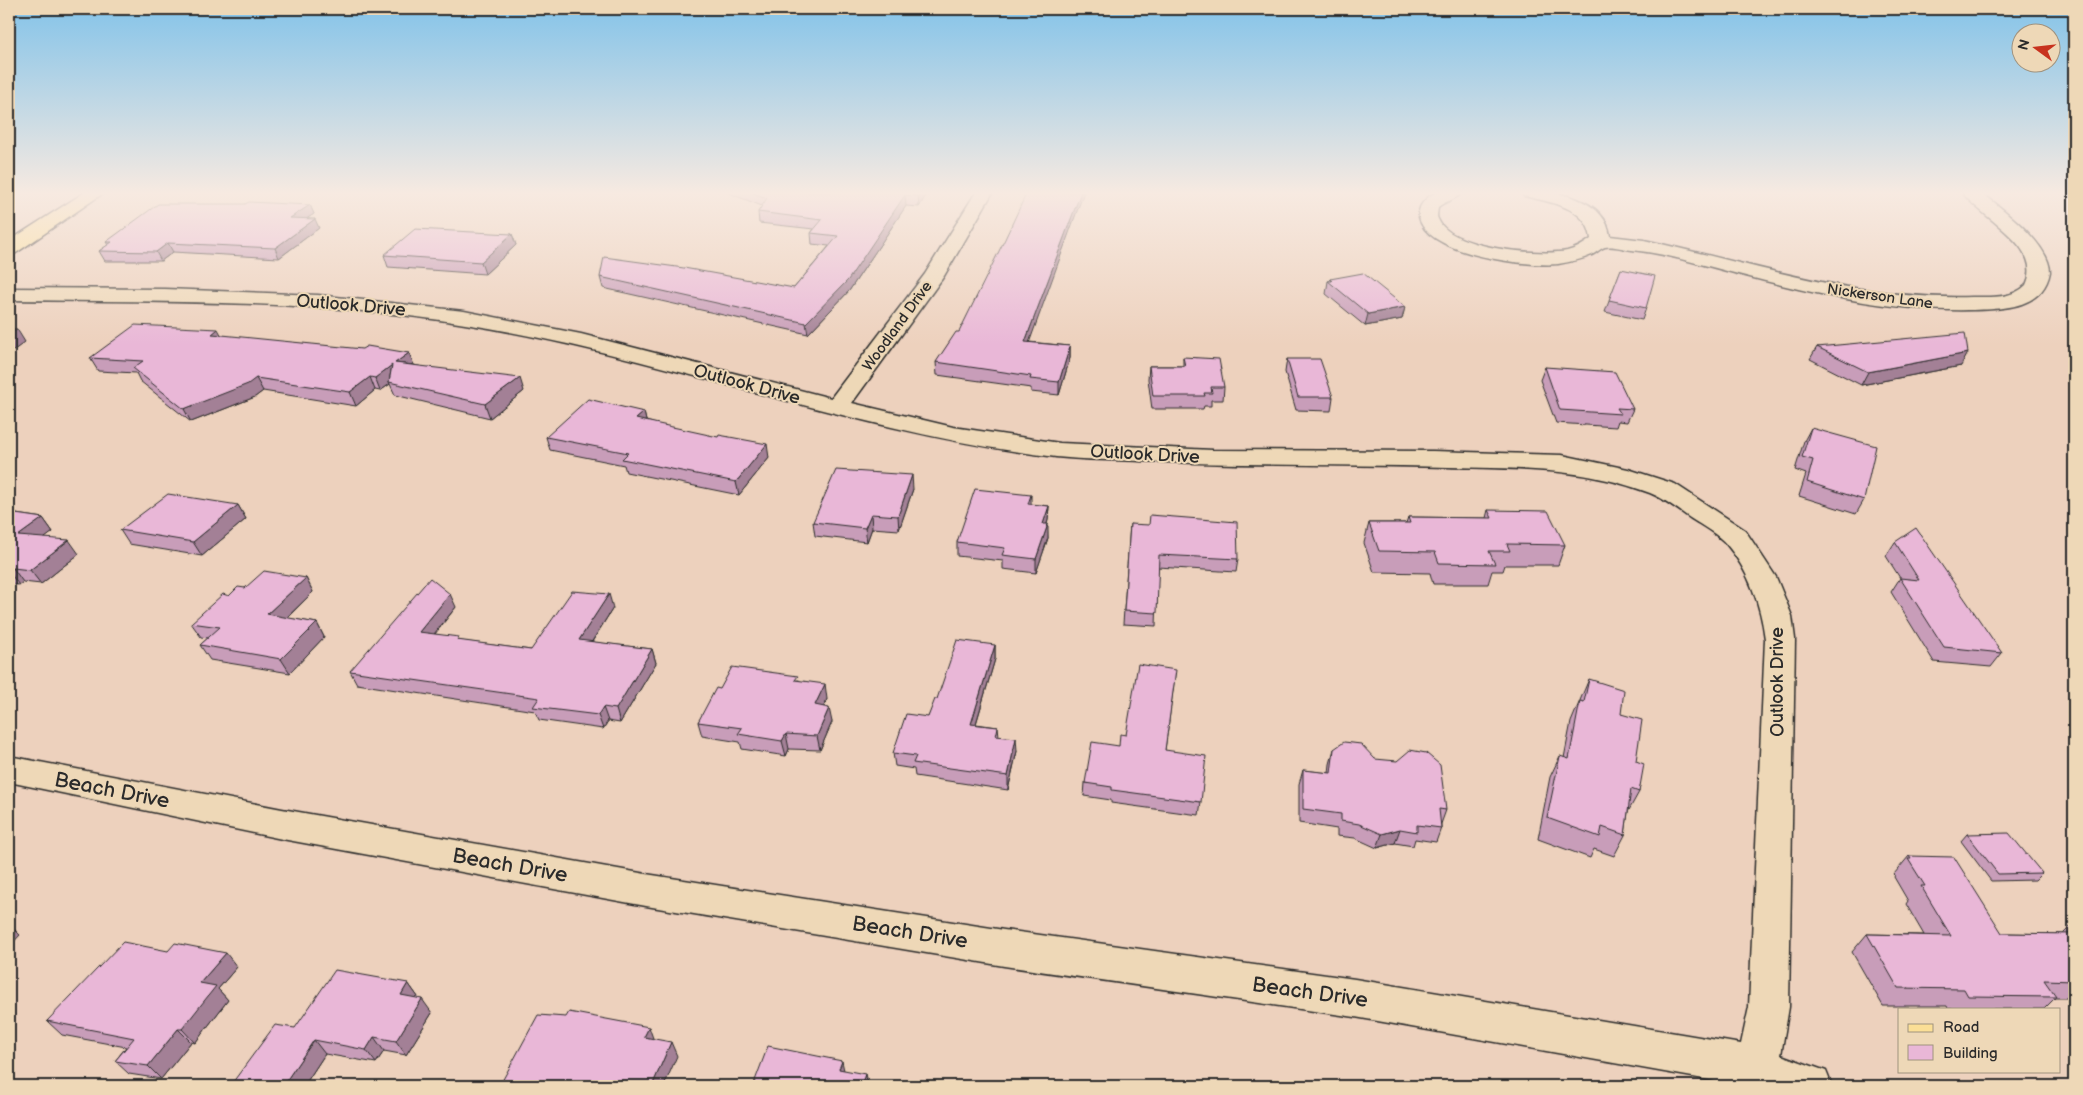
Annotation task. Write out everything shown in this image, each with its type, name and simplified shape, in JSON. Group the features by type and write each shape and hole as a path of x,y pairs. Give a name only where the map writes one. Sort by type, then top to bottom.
{"street":[{"name":"Woodland Drive","path":"837,407 882,348 954,243"},
{"path":"1460,243 1481,251 1511,257 1542,259 1569,257 1590,250 1598,243"},
{"name":"Nickerson Lane","path":"1625,243 1647,246 1805,286 1867,297 1924,304 1966,305 2006,302 2029,294 2038,282 2040,268 2033,251 2025,243"},
{"name":"Outlook Drive","path":"9,294 164,295 318,301 464,317 582,341 837,407 953,434 1060,450 1213,457 1433,459 1579,466 1619,474 1666,490 1735,536 1762,576 1777,616 1780,639 1769,1007 1757,1068"},
{"name":"Beach Drive","path":"9,769 282,824 646,890 1004,948 1355,998 1757,1068 1812,1086"}],"building":[{"path":"110,243 168,243 156,252 99,251"},
{"path":"170,243 282,243 275,248"},
{"path":"398,243 502,243 481,262 384,255"},
{"path":"832,243 873,243 848,280 806,323 600,277 604,257 684,268 794,288"},
{"path":"1003,243 1062,243 1025,342 1070,346 1059,382 1030,379 1031,376 936,362 956,332 959,332"},
{"path":"1621,269 1655,276 1646,308 1609,300"},
{"path":"1363,273 1405,307 1368,314 1328,281 1332,281 1330,279"},
{"path":"135,325 218,329 212,334 362,349 367,346 409,353 395,363 520,378 485,404 389,382 392,365 375,378 370,377 350,392 256,378 248,384 184,409 133,368 143,361 90,358"},
{"path":"9,329 17,329 9,335"},
{"path":"1965,333 1968,353 1868,372 1817,347"},
{"path":"1183,357 1219,359 1224,387 1211,387 1212,393 1204,393 1205,396 1153,396 1149,366 1185,366"},
{"path":"1287,359 1320,359 1333,397 1298,397"},
{"path":"1545,367 1615,372 1633,409 1617,408 1621,414 1560,410"},
{"path":"588,399 644,412 636,419 718,437 719,435 767,444 736,482 622,459 628,453 546,437"},
{"path":"1811,428 1876,446 1864,500 1807,482 1813,460 1802,457"},
{"path":"836,470 912,475 898,516 871,514 865,528 813,522"},
{"path":"975,489 1031,495 1028,504 1049,506 1043,524 1048,524 1036,559 1002,555 1005,548 957,542"},
{"path":"168,494 238,505 193,542 120,530"},
{"path":"1488,510 1548,511 1565,545 1507,544 1510,551 1489,551 1495,564 1439,563 1435,552 1379,551 1369,523 1410,523 1408,517 1492,518"},
{"path":"9,513 43,518 18,536 69,540 30,570 13,568 9,571"},
{"path":"1150,515 1237,522 1238,559 1159,555 1157,613 1124,611 1130,524 1149,525"},
{"path":"1916,528 2002,653 1944,647 1900,578 1919,580 1895,542"},
{"path":"264,571 306,578 267,614 317,623 281,659 200,645 220,627 191,623 223,594 229,596 238,587 245,588"},
{"path":"430,578 450,594 419,632 459,637 457,640 531,650 572,591 609,594 579,640 652,649 616,709 603,707 598,715 533,707 539,698 350,671"},
{"path":"957,640 995,645 971,724 998,727 996,736 1016,738 1008,776 913,763 916,756 893,753 906,714 928,717 935,699 937,699"},
{"path":"1138,664 1176,670 1165,750 1206,756 1201,802 1112,790 1112,787 1085,783 1092,742 1119,746 1120,734 1126,735"},
{"path":"732,667 798,676 795,680 825,684 815,705 829,708 817,736 786,734 782,741 738,734 742,728 698,722 716,688 720,689"},
{"path":"1589,679 1624,690 1621,714 1642,720 1636,761 1644,764 1639,792 1631,789 1625,835 1602,827 1600,837 1547,818 1560,756 1569,759 1580,701 1584,702"},
{"path":"1344,742 1361,744 1375,759 1397,761 1410,750 1426,753 1440,765 1446,810 1439,809 1441,828 1417,825 1417,832 1400,829 1382,834 1359,824 1341,821 1341,814 1303,809 1303,770 1331,773 1334,749"},
{"path":"2009,833 2042,873 1998,874 1967,834"},
{"path":"1909,856 1954,857 2002,933 2074,934 2074,981 2044,980 2056,997 1968,996 1964,989 1898,988 1867,934 1951,936 1921,886 1925,886 1908,859 1911,859"},
{"path":"123,942 168,951 175,943 226,953 200,983 216,986 182,1029 178,1029 148,1066 115,1061 134,1038 47,1021"},
{"path":"335,970 408,983 401,995 422,999 396,1041 374,1037 366,1050 314,1040 284,1084 281,1083 279,1086 230,1086 275,1025 295,1028"},
{"path":"569,1012 649,1027 644,1037 671,1042 652,1086 500,1085 538,1015 566,1017"},
{"path":"768,1046 842,1061 839,1069 865,1074 861,1086 753,1086"}]}
